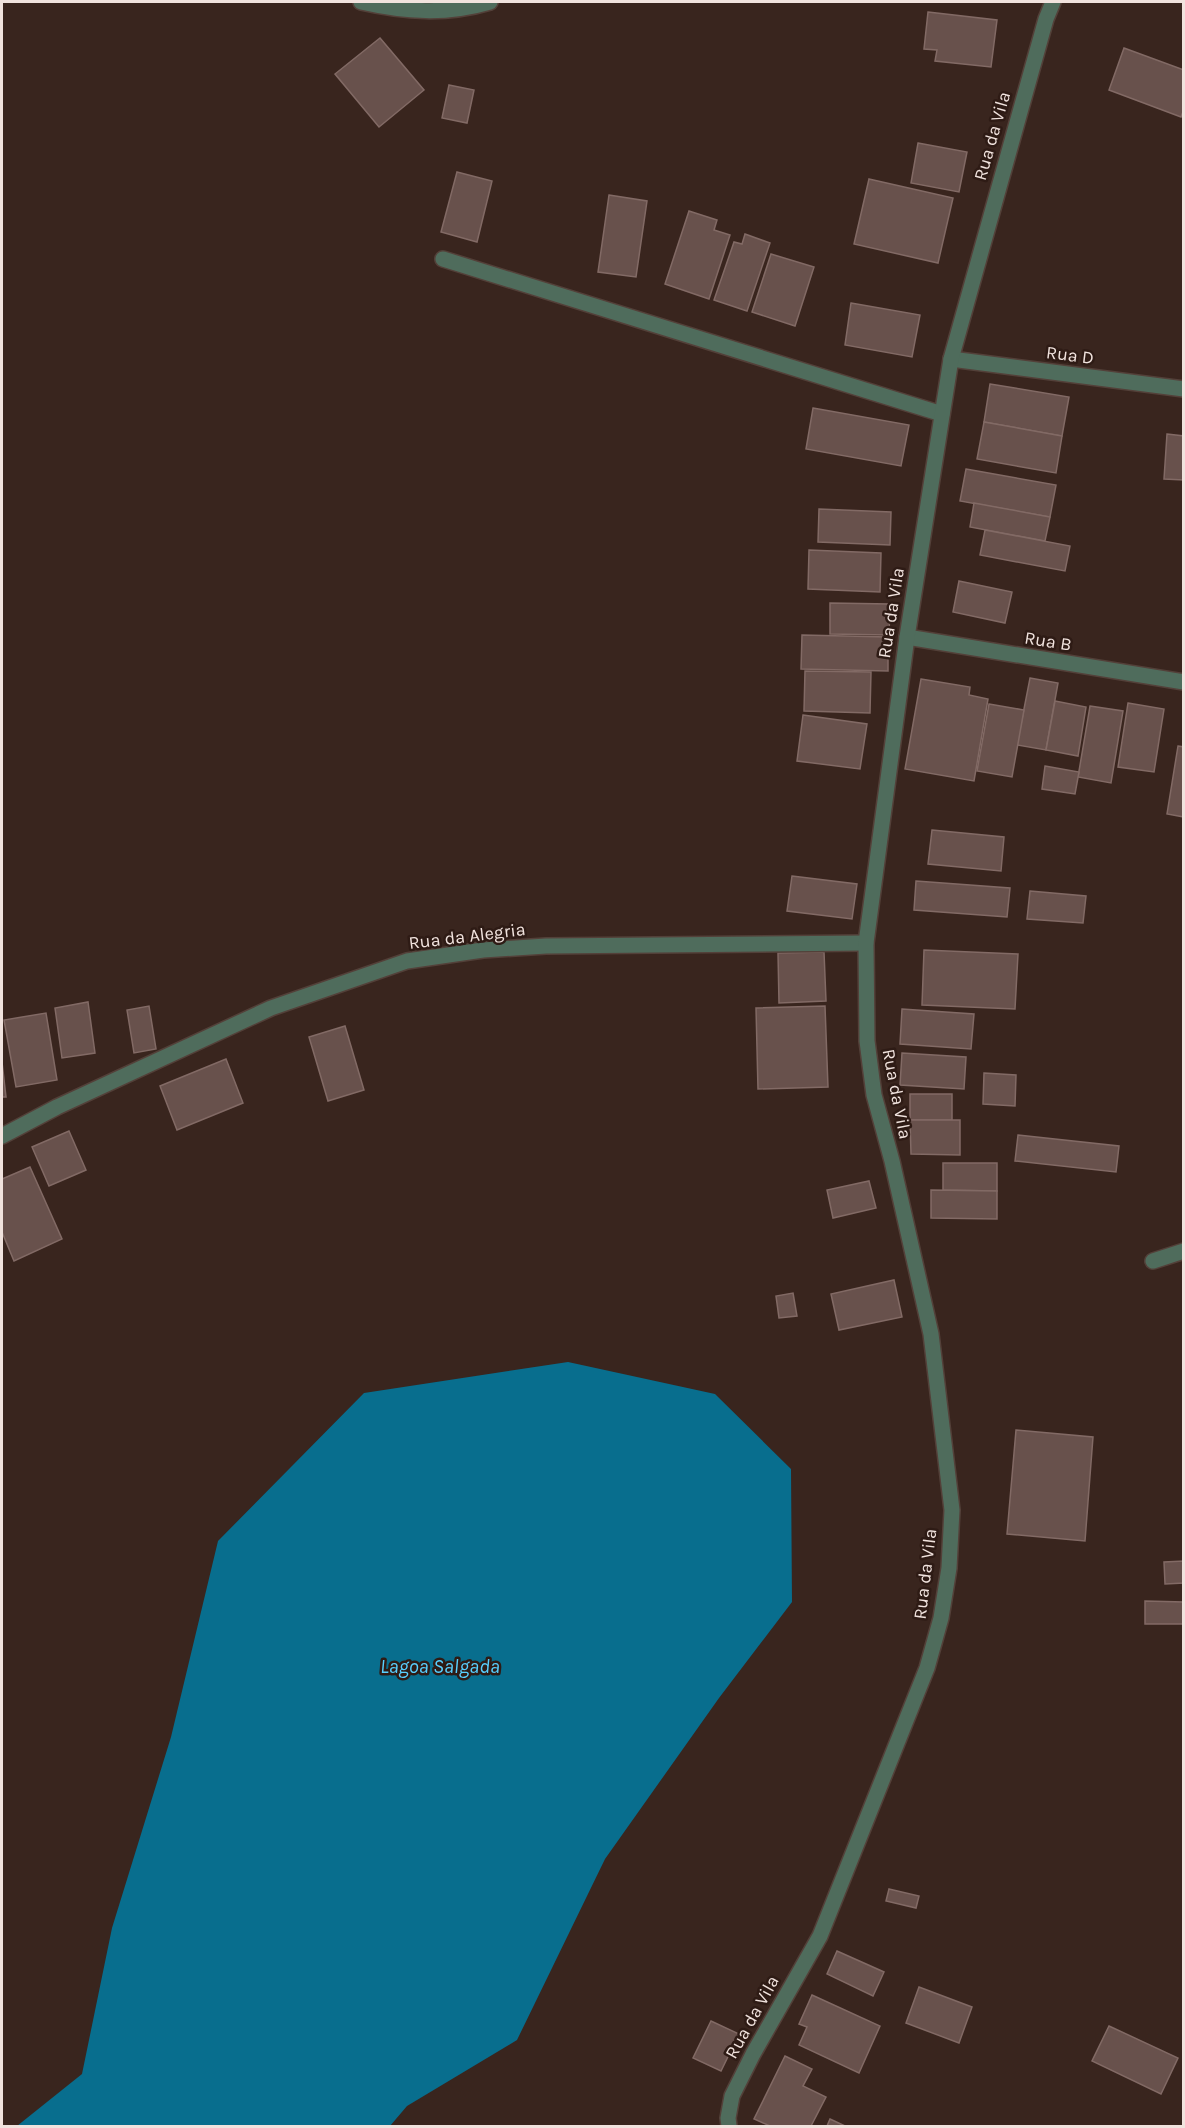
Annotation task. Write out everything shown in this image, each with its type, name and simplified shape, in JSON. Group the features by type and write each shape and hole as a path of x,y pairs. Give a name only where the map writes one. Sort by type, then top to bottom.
{"street":[{"path":"361,2 421,12 454,10 490,2"},
{"name":"Rua da Vila","path":"729,2127 728,2118 732,2096 820,1936 927,1668 941,1618 949,1568 952,1510 931,1334 874,1095 867,1041 866,943 907,638 951,359 1015,126 1053,2"},
{"path":"444,259 942,414"},
{"name":"Rua D","path":"951,359 1184,389"},
{"name":"Rua B","path":"907,638 1184,682"},
{"name":"Rua da Alegria","path":"2,1136 57,1107 271,1008 407,961 483,950 546,946 866,943"},
{"path":"1153,1261 1184,1251"}],"water":[{"name":"Lagoa Salgada","path":"568,1362 715,1394 791,1469 792,1602 719,1698 605,1859 517,2040 407,2106 390,2126 17,2126 82,2074 112,1928 171,1737 218,1541 364,1393"}],"building":[{"path":"928,12 997,20 991,67 935,61 937,50 924,49"},
{"path":"380,38 424,90 379,127 335,74"},
{"path":"1124,48 1184,70 1184,109 1181,117 1109,90"},
{"path":"449,85 474,90 467,123 442,118"},
{"path":"918,143 967,152 959,192 911,183"},
{"path":"457,172 492,181 477,242 441,232"},
{"path":"869,179 953,198 938,263 854,244"},
{"path":"609,195 647,201 636,277 598,272"},
{"path":"689,211 717,220 714,230 730,235 709,299 665,284"},
{"path":"745,234 770,243 747,311 714,300 734,242 742,244"},
{"path":"771,254 814,267 795,326 752,312"},
{"path":"851,303 920,315 912,357 845,345"},
{"path":"990,384 1069,397 1062,436 984,422"},
{"path":"813,408 909,425 901,466 806,449"},
{"path":"984,422 1062,436 1056,473 977,459"},
{"path":"1167,434 1184,436 1184,480 1164,479"},
{"path":"966,469 1056,485 1050,517 960,501"},
{"path":"974,503 1050,517 1045,541 970,527"},
{"path":"819,509 891,512 890,545 818,542"},
{"path":"985,530 1070,546 1065,571 980,555"},
{"path":"809,550 881,553 880,592 808,589"},
{"path":"959,581 1012,592 1005,623 953,612"},
{"path":"830,603 890,604 889,635 830,634"},
{"path":"802,635 888,637 888,671 801,669"},
{"path":"805,671 871,672 870,713 804,711"},
{"path":"1030,678 1058,683 1046,750 1017,745"},
{"path":"921,679 970,687 969,695 988,699 974,781 905,769"},
{"path":"1055,701 1086,707 1078,756 1046,750"},
{"path":"1128,703 1164,709 1154,772 1118,767"},
{"path":"989,704 1024,710 1012,777 977,771"},
{"path":"1090,706 1123,711 1111,783 1078,777"},
{"path":"803,715 867,724 860,769 797,761"},
{"path":"1178,746 1184,747 1184,817 1167,814"},
{"path":"1045,766 1079,772 1075,794 1042,789"},
{"path":"932,830 1004,837 1001,871 928,864"},
{"path":"792,876 857,884 852,919 787,911"},
{"path":"916,881 1010,888 1007,917 914,910"},
{"path":"1030,891 1086,896 1083,923 1027,919"},
{"path":"924,950 1018,954 1015,1009 922,1005"},
{"path":"824,952 826,1001 779,1003 778,953"},
{"path":"88,1002 95,1053 62,1058 55,1008"},
{"path":"149,1006 156,1049 134,1053 127,1010"},
{"path":"825,1006 828,1087 758,1089 756,1008"},
{"path":"902,1009 974,1014 971,1049 900,1044"},
{"path":"46,1013 57,1080 16,1087 4,1020"},
{"path":"345,1026 364,1090 328,1101 309,1037"},
{"path":"902,1053 966,1057 964,1089 900,1085"},
{"path":"226,1059 243,1103 177,1130 160,1086"},
{"path":"2,1062 6,1097 2,1097"},
{"path":"984,1073 1016,1075 1015,1106 983,1104"},
{"path":"910,1094 952,1094 952,1120 910,1120"},
{"path":"910,1120 960,1120 960,1155 911,1154"},
{"path":"69,1131 86,1170 49,1186 32,1147"},
{"path":"1018,1135 1119,1146 1116,1172 1015,1161"},
{"path":"943,1163 997,1163 997,1191 943,1190"},
{"path":"30,1167 62,1239 14,1261 2,1232 2,1179"},
{"path":"869,1181 876,1208 833,1218 827,1190"},
{"path":"931,1190 997,1191 997,1219 931,1218"},
{"path":"894,1280 902,1317 839,1330 831,1294"},
{"path":"793,1293 797,1316 779,1318 776,1296"},
{"path":"1016,1430 1093,1437 1085,1541 1007,1534"},
{"path":"1184,1561 1184,1583 1165,1584 1164,1562"},
{"path":"1145,1601 1184,1602 1184,1624 1145,1624"},
{"path":"889,1889 919,1896 916,1908 886,1901"},
{"path":"837,1951 884,1972 873,1996 827,1974"},
{"path":"919,1987 972,2007 959,2043 906,2023"},
{"path":"812,1995 880,2026 859,2073 799,2045 807,2027 799,2024"},
{"path":"711,2021 739,2034 721,2071 693,2058"},
{"path":"1109,2026 1178,2058 1161,2094 1092,2061"},
{"path":"785,2056 812,2069 803,2086 826,2097 811,2126 770,2126 754,2119"},
{"path":"830,2119 845,2126 827,2126"}]}
